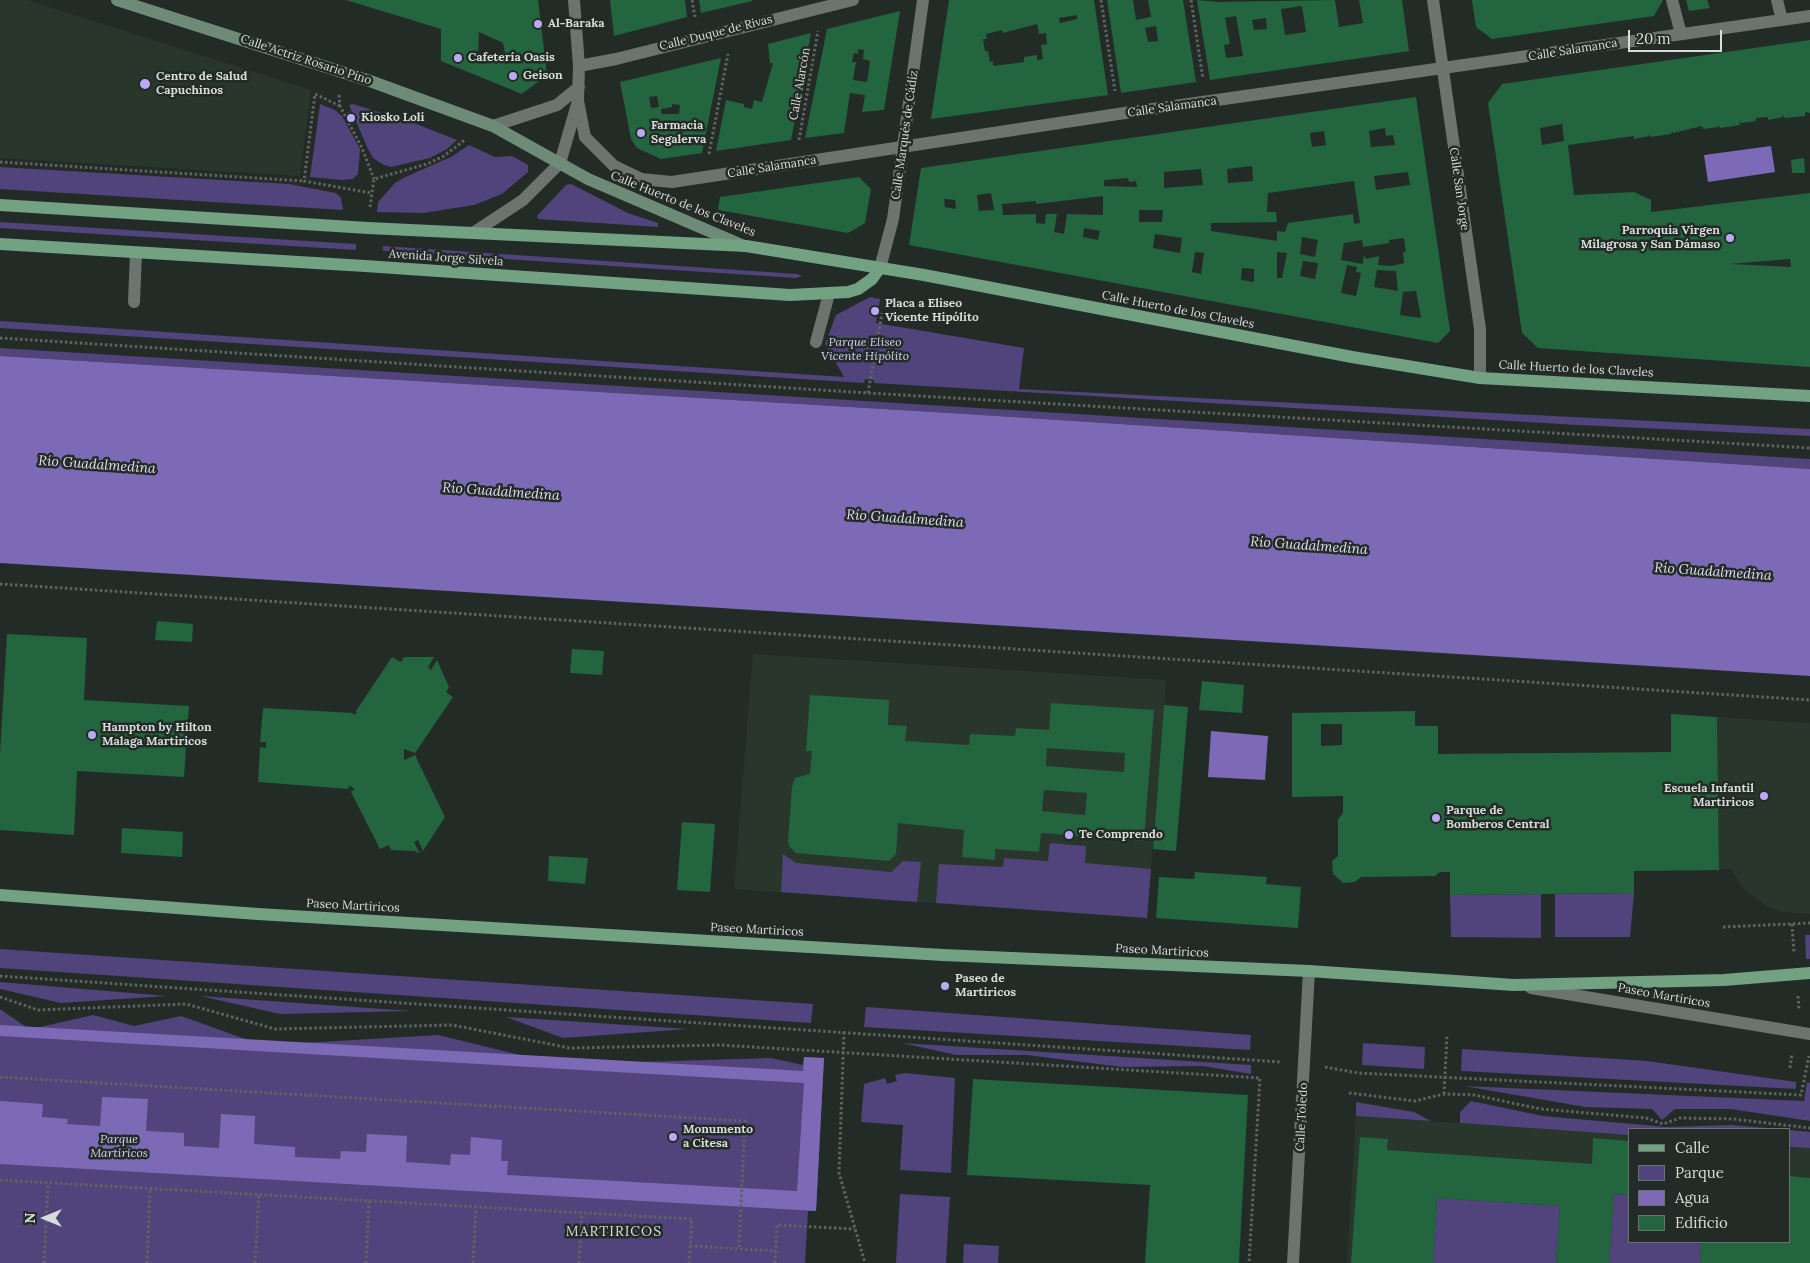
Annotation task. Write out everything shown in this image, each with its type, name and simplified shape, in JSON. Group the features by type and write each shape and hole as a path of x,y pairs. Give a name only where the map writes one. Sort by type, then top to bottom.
{"main road":[{"name":"Calle Actriz Rosario Pino","path":"117,0 133,2 370,81 492,126 560,163"},
{"name":"Calle Huerto de los Claveles","path":"560,163 588,180 746,246 880,268 1352,357 1480,378 1810,396"},
{"name":"Avenida Jorge Silvela","path":"0,205 473,233 746,246"},
{"name":"Avenida Jorge Silvela","path":"0,244 790,295 829,294 858,289 872,279 880,268"},
{"name":"Paseo Martiricos","path":"0,895 258,914 943,955 1309,971 1514,985 1724,980 1810,973"}],"street":[{"path":"473,233 523,200 560,163 578,101 579,66 574,0"},
{"name":"Calle Duque de Rivas","path":"579,66 616,59 853,0"},
{"name":"Calle Marqués de Cádiz","path":"880,268 893,219 923,0"},
{"name":"Calle San Jorge","path":"1432,0 1480,329 1480,378"},
{"path":"1672,0 1681,34"},
{"path":"1777,0 1782,20"},
{"name":"Calle Salamanca","path":"578,101 586,137 614,166 641,179 672,182 1118,114 1442,70 1810,16"},
{"path":"492,126 558,106 579,87"},
{"path":"134,302 136,253"},
{"path":"816,339 829,294"},
{"name":"Calle Toledo","path":"1293,1263 1309,971"},
{"name":"Paseo Martiricos","path":"1514,985 1810,1034"}],"path":[{"path":"1101,0 1118,114"},
{"path":"1190,0 1207,102"},
{"name":"Calle Alarcón","path":"795,163 822,7"},
{"path":"708,162 732,29"},
{"path":"338,93 340,106 362,148 374,180 370,212"},
{"path":"304,181 315,94 340,106"},
{"path":"374,180 427,164 444,156 466,139"},
{"path":"0,162 304,181 371,193"},
{"path":"868,393 882,313"},
{"path":"0,338 868,393 1810,448"},
{"path":"816,339 877,339"},
{"path":"0,584 1810,700"},
{"path":"1723,927 1810,923"},
{"path":"1792,924 1795,958"},
{"path":"0,976 1305,1064 1358,1073 1800,1095 1810,1052"},
{"path":"1797,990 1800,1011"},
{"path":"0,997 38,1010 186,1004 275,1029 452,1025 570,1048 720,1045 1260,1078 1249,1263"},
{"path":"844,1032 839,1173 865,1263"},
{"path":"1444,1094 1447,1035"},
{"path":"0,1076 746,1121 739,1249"},
{"path":"1349,1093 1415,1101 1444,1094 1474,1095 1541,1109 1646,1118 1663,1124 1680,1118 1733,1120 1810,1128"},
{"path":"0,1180 692,1219 690,1263"},
{"path":"44,1263 48,1183"},
{"path":"147,1263 150,1188"},
{"path":"255,1263 259,1195"},
{"path":"366,1263 369,1201"},
{"path":"473,1263 476,1207"},
{"path":"579,1263 582,1213"},
{"path":"775,1263 777,1225 856,1229"},
{"path":"690,1246 776,1251"}],"shaded area":[{"name":"Centro de Salud Capuchinos","path":"0,0 27,0 311,90 300,176 0,158"},
{"path":"753,654 1166,680 1147,918 734,889"},
{"name":"Escuela Infantil Martiricos","path":"1717,717 1810,723 1810,914 1782,912 1768,907 1746,891 1730,869 1719,870"},
{"path":"1356,1116 1628,1135 1628,1243 1790,1243 1790,1147 1810,1148 1810,1263 1347,1263"}],"green space":[{"path":"320,104 335,110 342,116 360,149 358,174 353,179 342,180 310,177"},
{"path":"353,104 414,123 457,140 447,149 430,158 391,167 382,164 373,158 368,149 349,105"},
{"path":"469,145 495,157 512,156 528,165 528,172 502,194 474,205 424,213 377,212 378,202 395,183 451,157"},
{"path":"0,167 289,184 336,193 341,198 343,210 0,189"},
{"path":"571,184 628,213 658,223 658,227 538,219 537,216 566,185"},
{"path":"0,222 356,244 356,250 0,228"},
{"path":"383,246 797,274 802,276 796,278 383,251"},
{"name":"Parque Eliseo Vicente Hipólito","path":"870,297 880,299 876,323 1024,348 1019,389 1810,429 1810,436 1578,425 874,383 874,380 865,379 864,383 0,328 0,321 844,377 825,344 836,315"},
{"path":"0,348 1810,459 1810,469 967,414 0,356"},
{"path":"1050,843 1086,846 1085,863 1151,869 1147,918 936,903 939,864 1003,867 1004,858 1048,861"},
{"path":"783,854 796,863 891,872 903,861 921,862 917,902 781,892"},
{"path":"1634,893 1630,937 1555,937 1555,894"},
{"path":"1541,894 1541,938 1451,937 1450,895"},
{"path":"1805,935 1810,935 1810,959 1806,959"},
{"path":"0,949 813,1004 811,1023 0,968"},
{"path":"0,982 167,996 61,1003 0,989"},
{"path":"200,996 411,1011 280,1014"},
{"path":"866,1007 1251,1035 1250,1050 864,1027"},
{"name":"Parque Martiricos","path":"0,1009 26,1027 40,1027 93,1015 134,1026 181,1016 248,1040 303,1043 438,1035 520,1055 639,1062 771,1058 803,1065 804,1057 824,1058 816,1211 808,1211 805,1263 0,1263"},
{"path":"506,1017 688,1029 563,1038"},
{"path":"902,1043 1251,1065 1251,1074 1203,1066 1122,1067 1027,1055 956,1055"},
{"path":"1363,1043 1425,1047 1424,1069 1362,1065"},
{"path":"1462,1049 1647,1061 1796,1082 1796,1089 1461,1071"},
{"path":"905,1073 955,1078 951,1173 900,1170 903,1125 861,1122 864,1084 885,1078 887,1084 897,1081 895,1075"},
{"path":"1807,1082 1810,1083 1810,1121 1731,1109 1675,1109 1662,1120 1652,1109 1585,1107 1464,1086 1804,1101"},
{"path":"1471,1101 1543,1116 1667,1127 1732,1125 1766,1128 1628,1128 1628,1135 1460,1123 1460,1112"},
{"path":"1356,1102 1414,1112 1431,1121 1356,1116"},
{"path":"1790,1130 1810,1132 1810,1148 1790,1147"},
{"path":"900,1194 950,1197 946,1263 896,1263"},
{"path":"1614,1194 1628,1195 1628,1243 1701,1244 1700,1263 1609,1263"},
{"path":"1437,1198 1560,1206 1556,1263 1433,1263"},
{"path":"964,1244 999,1246 998,1263 963,1263"}],"water":[{"path":"1771,146 1775,172 1708,182 1704,155"},
{"name":"Río Guadalmedina","path":"0,356 967,414 1810,469 1810,676 0,563"},
{"path":"1211,731 1268,736 1265,780 1208,777"},
{"path":"0,1025 803,1071 804,1057 824,1058 816,1211 0,1164 0,1101 43,1104 42,1117 68,1119 67,1124 100,1126 102,1097 148,1099 146,1131 184,1133 184,1146 219,1148 221,1114 255,1116 254,1144 295,1147 295,1157 340,1159 341,1151 366,1152 367,1134 407,1136 406,1162 450,1165 451,1154 470,1155 471,1137 502,1140 501,1161 508,1161 507,1175 797,1191 804,1083 0,1036"}],"building":[{"path":"346,0 538,0 547,75 522,94 441,61 441,29","holes":["479,32 503,43 507,64 478,54"]},
{"path":"610,0 685,0 687,17 614,36"},
{"path":"699,0 752,0 752,1 701,13"},
{"path":"949,0 1094,0 1108,95 931,119","holes":["1077,15 1077,19 1060,23 1059,18","1037,24 1039,34 1046,33 1047,44 1041,45 1043,59 1037,60 1037,55 1024,57 1024,62 993,66 993,61 990,62 988,51 985,51 983,39 987,39 986,34 1002,30 1003,33"]},
{"path":"1107,0 1133,0 1136,20 1151,17 1148,0 1183,0 1196,82 1121,93","holes":["1156,26 1158,41 1148,42 1145,28"]},
{"path":"1197,0 1218,2 1335,0 1339,27 1363,23 1359,0 1402,0 1409,51 1210,80","holes":["1302,6 1306,32 1285,35 1281,9","1236,16 1243,56 1226,58 1224,45 1230,44 1225,18","1266,18 1267,29 1254,30 1252,20"]},
{"path":"1472,0 1663,0 1654,16 1492,39 1476,27"},
{"path":"1686,0 1707,0 1710,8 1689,11"},
{"path":"900,11 884,110 862,112 865,95 850,93 844,133 805,138 827,29","holes":["858,49 864,50 863,59 870,61 867,82 853,80 856,62 852,62 854,53 858,54"]},
{"path":"811,33 791,140 716,151 726,100 744,104 744,107 752,109 754,100 762,102 773,63 770,63 768,44"},
{"path":"1810,40 1810,113 1805,112 1805,116 1785,118 1783,115 1783,117 1768,120 1768,117 1756,118 1756,121 1741,123 1739,121 1740,125 1720,128 1718,124 1718,127 1703,129 1702,126 1651,137 1649,134 1649,136 1634,139 1634,136 1568,145 1574,195 1634,192 1651,200 1651,212 1810,193 1810,367 1538,348 1522,333 1488,103 1502,84","holes":["1562,124 1564,141 1542,145 1540,128","1790,259 1791,267 1730,264"]},
{"path":"721,58 702,153 661,159 637,148 631,139 620,82","holes":["657,96 659,107 651,108 649,97","672,104 680,105 679,114 661,114 661,109 672,107"]},
{"path":"1416,97 1450,331 1438,343 909,245 921,168","holes":["1385,128 1386,136 1393,135 1395,145 1371,147 1369,131","1324,131 1326,145 1312,147 1310,133","1252,166 1253,181 1228,183 1227,169","1201,169 1203,185 1164,188 1164,172","1408,172 1410,185 1376,190 1374,176","1128,178 1129,182 1136,181 1137,187 1104,186 1104,180","1354,181 1360,223 1354,224 1353,214 1288,223 1285,232 1277,231 1277,241 1211,231 1211,223 1277,222 1276,212 1267,212 1268,193","991,193 994,210 979,211 977,195","1103,196 1103,215 1067,214 1064,234 1054,232 1057,214 1046,214 1045,224 1036,223 1036,214 1003,215 1002,204 1036,201 1036,204","944,199 955,200 956,209 945,207","1139,210 1163,210 1162,222 1139,222","1084,228 1100,231 1098,240 1083,237","1155,234 1182,238 1180,253 1153,248","1302,237 1318,240 1315,257 1300,254","1404,238 1406,252 1403,252 1404,263 1392,266 1378,265 1379,256 1366,259 1364,254 1363,264 1341,260 1344,243 1362,240 1363,247 1389,243 1389,240","1195,252 1204,253 1201,274 1192,272","1277,252 1287,253 1282,278 1277,278","1303,261 1318,263 1315,279 1300,276","1347,265 1357,267 1356,272 1361,273 1356,296 1341,293","1242,268 1254,269 1254,282 1241,280","1377,270 1396,271 1398,291 1374,287","1416,291 1421,318 1400,315 1403,292"]},
{"name":"Kiosko Loli","path":"350,111 355,122 352,124 347,113"},
{"path":"1804,158 1805,173 1792,173 1791,160"},
{"path":"859,177 871,189 865,223 848,233 718,210 720,197"},
{"path":"157,621 193,624 192,642 155,640"},
{"path":"7,634 87,638 84,700 189,706 184,777 77,771 74,835 0,830 0,754"},
{"path":"572,649 604,651 602,675 570,673"},
{"path":"392,657 401,662 404,657 434,657 428,667 431,670 437,660 449,687 446,692 453,697 415,753 404,749 404,760 415,755 445,817 423,851 418,840 414,842 420,854 415,851 391,850 389,845 380,849 351,792 355,789 348,785 349,789 258,782 260,747 266,748 266,742 260,742 263,708 353,713 353,715 357,713 356,711"},
{"path":"1202,681 1244,685 1242,713 1199,710"},
{"path":"810,695 889,700 888,725 907,726 905,741 969,745 970,734 1015,736 1016,728 1049,730 1051,703 1154,710 1144,841 1041,833 1039,852 995,849 995,860 962,857 964,830 898,823 896,854 889,861 796,853 789,846 788,841 792,787 795,778 810,774 812,751 806,751","holes":["1047,748 1125,753 1124,772 1046,766","1044,790 1087,793 1085,815 1042,811"]},
{"path":"1164,705 1188,707 1176,851 1153,849"},
{"path":"1415,711 1415,726 1438,726 1438,754 1671,752 1671,714 1717,717 1719,870 1634,871 1634,893 1450,895 1450,872 1440,872 1435,876 1361,877 1355,882 1343,883 1333,874 1332,861 1338,856 1338,819 1343,813 1343,796 1292,797 1292,713","holes":["1321,724 1342,724 1342,745 1321,746"]},
{"path":"682,822 715,824 710,892 677,890"},
{"path":"122,828 183,832 182,857 121,853"},
{"path":"549,856 588,858 585,884 548,881"},
{"path":"1195,872 1267,877 1266,884 1301,887 1298,928 1156,918 1159,877 1194,879"},
{"path":"973,1079 1248,1095 1239,1263 1145,1263 1150,1185 967,1175"},
{"path":"1360,1137 1388,1139 1387,1150 1592,1164 1593,1138 1628,1141 1628,1195 1614,1194 1609,1263 1556,1263 1560,1206 1437,1198 1433,1263 1351,1263"},
{"path":"1790,1176 1810,1178 1810,1263 1700,1263 1701,1244 1697,1243 1790,1243"}],"place":[{"name":"Al-Baraka","path":"538,24"},
{"name":"Cafetería Oasis","path":"458,58"},
{"name":"Geison","path":"513,76"},
{"name":"Centro de Salud Capuchinos","path":"145,84"},
{"name":"Kiosko Loli","path":"351,118"},
{"name":"Farmacia Segalerva","path":"641,133"},
{"name":"Parroquia Virgen Milagrosa y San Dámaso","path":"1730,238"},
{"name":"Placa a Eliseo Vicente Hipólito","path":"875,311"},
{"name":"Hampton by Hilton Malaga Martiricos","path":"92,735"},
{"name":"Escuela Infantil Martiricos","path":"1764,796"},
{"name":"Parque de Bomberos Central","path":"1436,818"},
{"name":"Te Comprendo","path":"1069,835"},
{"name":"Paseo de Martiricos","path":"945,986"},
{"name":"Monumento a Citesa","path":"673,1137"}],"district":[{"name":"MARTIRICOS","path":"614,1232"}]}
